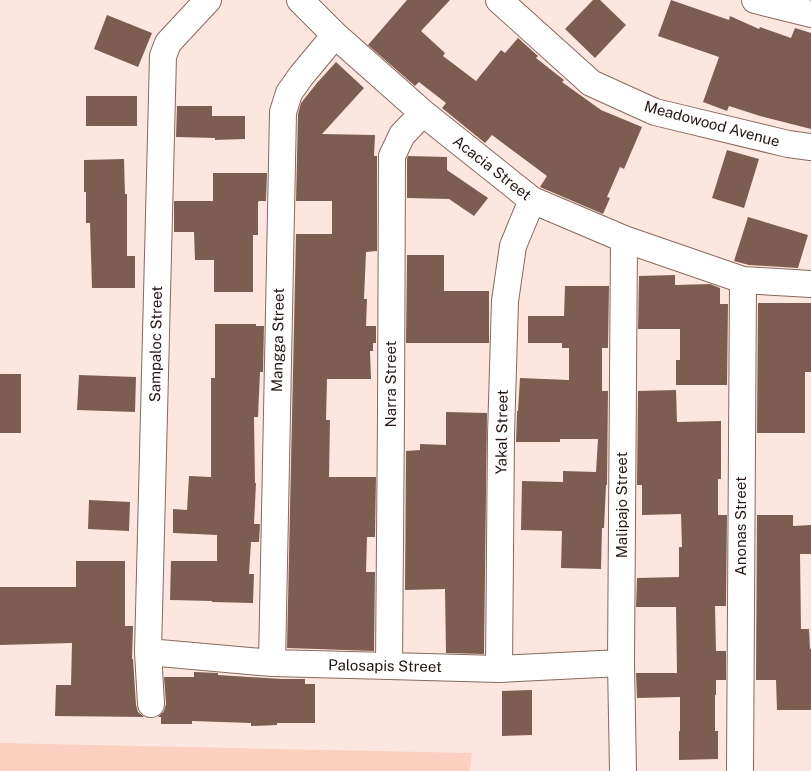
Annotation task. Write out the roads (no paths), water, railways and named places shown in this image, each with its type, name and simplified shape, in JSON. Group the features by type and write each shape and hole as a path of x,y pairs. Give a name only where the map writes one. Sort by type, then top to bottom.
{"street":[{"name":"Sampaloc Street","path":"151,704 148,652 163,56 168,43 208,0"},
{"name":"Acacia Street","path":"300,0 335,35 423,113 532,200 624,238 743,280 811,284"},
{"name":"Meadowood Avenue","path":"499,0 591,83 655,112 788,144 811,147"},
{"path":"755,0 811,14"},
{"name":"Mangga Street","path":"272,663 284,112 289,93 335,35"},
{"name":"Narra Street","path":"389,666 392,156 402,135 423,113"},
{"name":"Yakal Street","path":"499,668 501,436 505,301 513,246 532,200"},
{"name":"Malipajo Street","path":"624,238 621,663 624,771"},
{"name":"Anonas Street","path":"740,771 743,280"},
{"name":"Palosapis Street","path":"148,652 272,663 389,666 499,668 621,663"}]}
